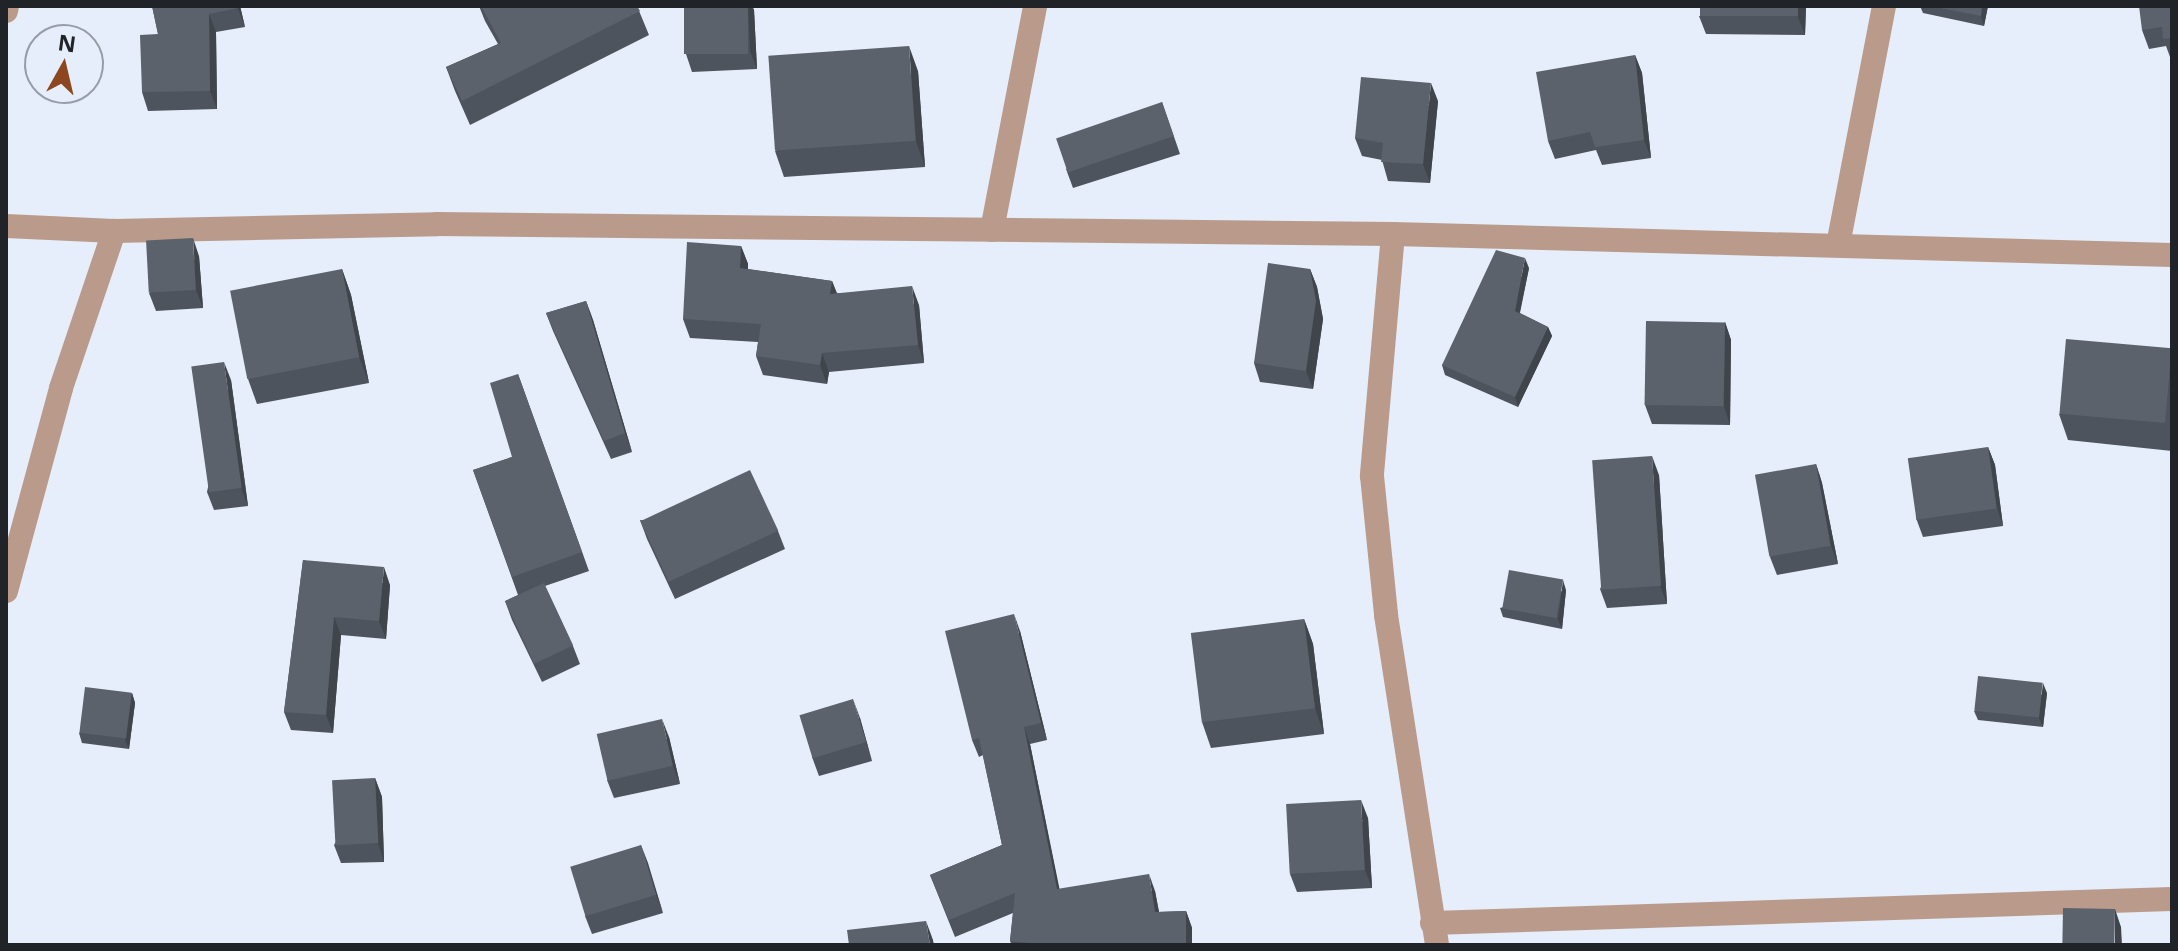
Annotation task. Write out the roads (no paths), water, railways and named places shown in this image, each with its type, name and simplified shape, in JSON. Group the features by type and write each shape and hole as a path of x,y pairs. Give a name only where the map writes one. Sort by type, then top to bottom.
{"street":[{"path":"992,230 1035,6"},
{"path":"1838,245 1884,6"},
{"path":"6,226 114,231 437,224 1393,234 2172,255"},
{"path":"6,591 48,432 114,231"},
{"path":"1393,234 1372,476 1386,615 1435,934 2172,899"}]}
